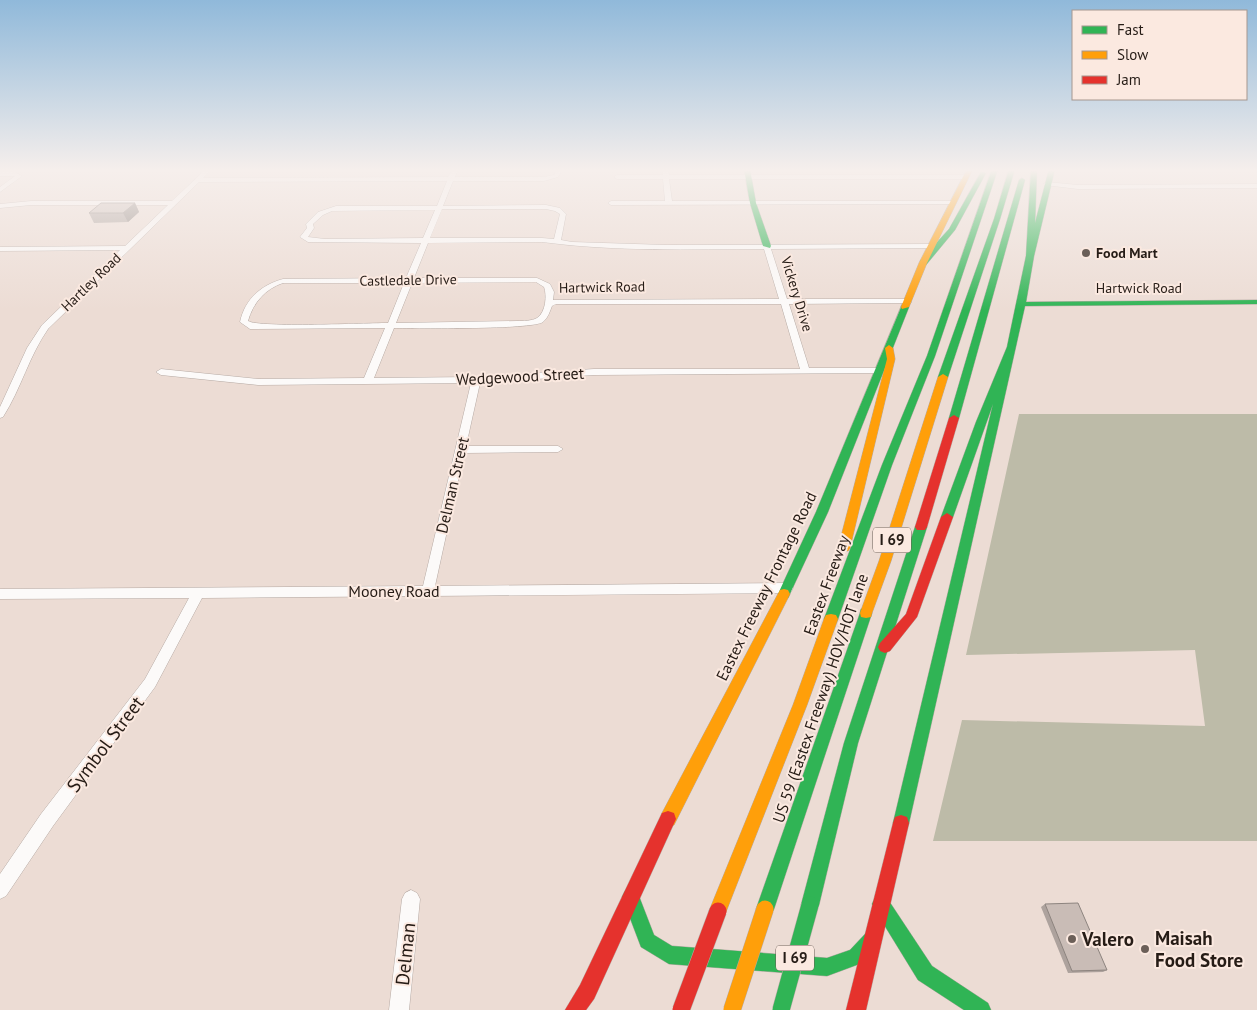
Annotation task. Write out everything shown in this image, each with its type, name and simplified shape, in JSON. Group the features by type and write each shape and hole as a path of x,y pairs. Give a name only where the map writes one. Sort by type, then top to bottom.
{"main road":[{"name":"Vickery Drive","path":"757,216 767,246"},
{"name":"Eastex Freeway Frontage Road","path":"575,1010 587,992 661,832 787,588 822,512 923,263 933,246 946,216"},
{"path":"923,263 952,230 960,216"},
{"name":"Eastex Freeway","path":"681,1010 718,911 800,705 887,465 931,356 979,216"},
{"name":"US 59 (Eastex Freeway) HOV/HOT lane","path":"732,1010 848,662 885,562 952,348 998,216"},
{"name":"I 69","path":"781,1010 851,743 940,468 1012,216"},
{"path":"1030,256 1032,216"},
{"path":"856,1010 1021,304 1039,216"},
{"name":"Hartwick Road","path":"1021,304 1257,302"},
{"path":"880,652 911,617 981,422 1011,347"},
{"path":"800,705 859,493 891,359 889,348"},
{"path":"631,897 647,941 669,955 827,967 856,957 873,938"},
{"path":"881,904 925,974 981,1010"}],"street":[{"name":"Hartley Road","path":"0,415 40,334 159,216"},
{"path":"316,216 309,224 311,228 304,237 308,240 557,241 572,244 666,247 933,246"},
{"path":"368,381 435,216"},
{"path":"557,241 563,216"},
{"name":"Vickery Drive","path":"767,246 805,370"},
{"path":"0,249 126,248"},
{"name":"Castledale Drive","path":"254,300 266,287 283,281 537,280 548,284 550,288 549,304"},
{"name":"Hartwick Road","path":"254,300 245,314 244,322 250,326 529,324 539,321 544,316 549,304 562,302 908,302"},
{"name":"Wedgewood Street","path":"161,372 258,382 476,380 594,372 880,371"},
{"name":"Delman Street","path":"428,590 476,380"},
{"path":"461,450 558,449"},
{"name":"Mooney Road","path":"0,594 787,588"},
{"name":"Symbol Street","path":"0,890 42,827 150,683 199,592"},
{"name":"Delman","path":"399,1010 411,899"}],"shaded area":[{"path":"1019,414 1257,414 1257,841 933,841 962,720 1205,726 1195,650 966,655"}],"building":[{"name":"Valero","path":"1078,903 1107,970 1072,971 1045,904"}],"traffic: fast":[{"path":"757,216 767,246"},
{"path":"923,263 952,230 960,216"},
{"path":"831,619 887,465 931,356 979,216"},
{"path":"943,377 998,216"},
{"path":"954,418 1012,216"},
{"path":"1030,256 1032,216"},
{"path":"901,823 1040,216"},
{"path":"1021,304 1257,302"},
{"path":"784,594 822,512 905,307"},
{"path":"947,517 981,422 1011,347"},
{"path":"810,905 851,743 921,527"},
{"path":"765,909 866,613"},
{"path":"631,897 647,941 669,955 827,967 856,957 872,939"},
{"path":"881,904 925,973 981,1010"},
{"path":"781,1010 810,905"}],"traffic: slow":[{"path":"905,307 923,263 946,216"},
{"path":"844,548 891,359 889,348"},
{"path":"866,613 885,561 943,377"},
{"path":"668,819 784,594"},
{"path":"718,911 800,705 831,619"},
{"path":"732,1010 765,909"}],"traffic: jam":[{"path":"921,527 954,418"},
{"path":"885,647 911,617 947,517"},
{"path":"575,1010 587,992 668,819"},
{"path":"856,1010 901,823"},
{"path":"681,1010 718,911"}],"place":[{"name":"Food Mart","path":"1086,253"},
{"name":"Valero","path":"1072,939"},
{"name":"Maisah Food Store","path":"1145,949"}]}
